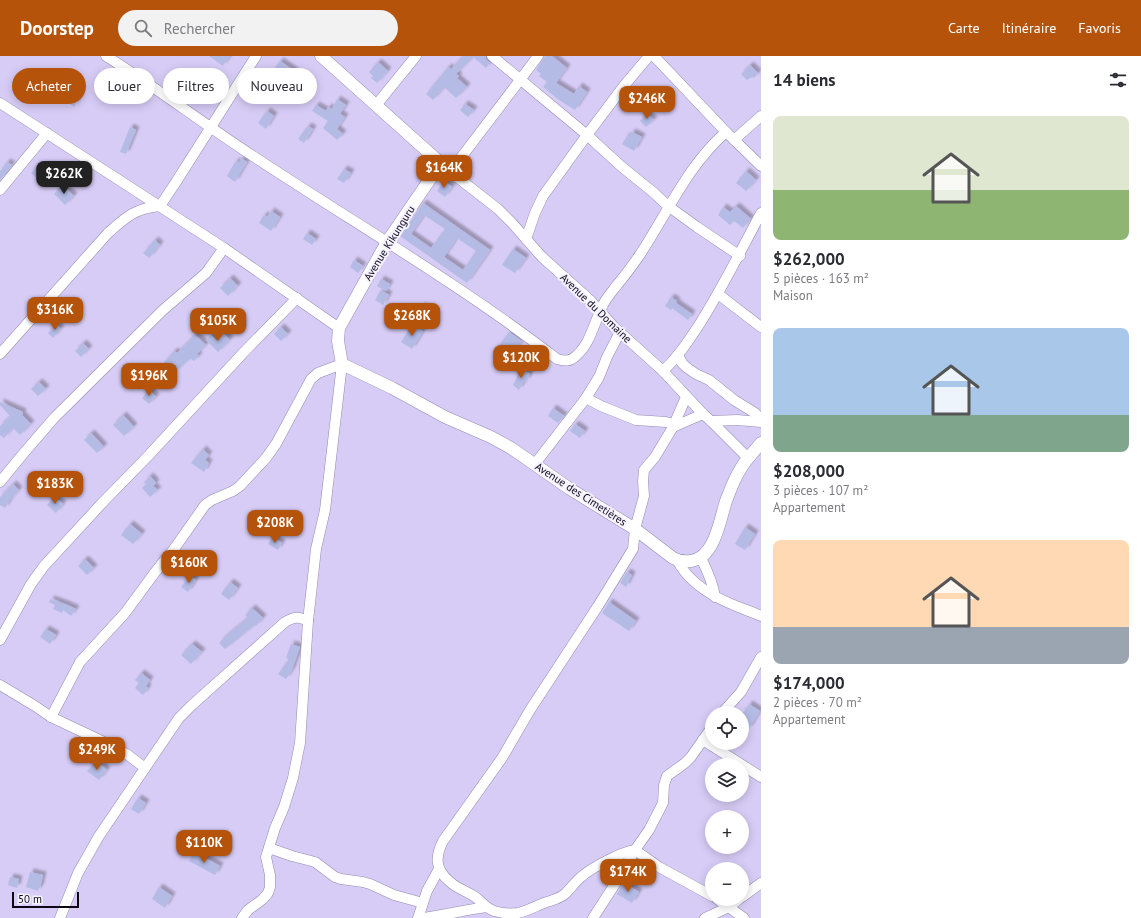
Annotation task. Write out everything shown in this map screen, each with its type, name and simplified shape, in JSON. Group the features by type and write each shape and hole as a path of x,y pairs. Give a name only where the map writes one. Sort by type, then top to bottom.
{"street":[{"path":"106,56 256,158 387,242 502,319 557,359 564,361 570,360 576,356 586,344 603,305 639,256 685,180 708,149 726,132"},
{"path":"0,354 108,233 136,211 160,206 256,56"},
{"path":"321,56 377,104 439,163"},
{"path":"377,104 416,56"},
{"path":"492,56 587,135 668,206 740,256"},
{"path":"450,172 538,56"},
{"path":"526,239 535,213 544,196 623,87 649,56"},
{"path":"654,56 726,132 761,166"},
{"path":"0,103 224,248 339,328"},
{"path":"734,140 761,116"},
{"path":"0,190 47,133"},
{"name":"Avenue du Domaine","path":"439,163 498,209 542,257 591,301 620,332 663,371 686,397 748,458"},
{"name":"Avenue Kikunguru","path":"342,364 338,341 339,328 387,242 437,169 439,163"},
{"path":"663,371 673,362 706,315 740,256 761,213"},
{"path":"0,482 22,454 54,418 163,310 206,273 224,248"},
{"path":"718,294 761,327"},
{"path":"0,640 31,584 44,566 243,353 297,298"},
{"path":"534,465 586,398 599,376 620,332"},
{"path":"678,354 682,363 686,367 709,380 734,400 755,413 761,419"},
{"path":"51,717 80,662 125,612 174,549 205,505 212,500 233,492 245,482 271,452 311,379 318,373 342,364 324,510 316,549 308,621 300,743 294,778 268,848 266,857 270,874 270,887 268,893 263,899 248,910 245,917"},
{"name":"Avenue des Cimetières","path":"342,364 392,388 445,417 491,436 570,489 635,529 677,560"},
{"path":"635,850 623,854 582,876 566,893 558,898 519,912 494,911 486,907 481,900 454,886 444,877 439,869 437,861 438,850 443,841 502,758 530,710 598,606 633,549 635,529 644,496 644,470 655,457 673,427 686,397"},
{"path":"586,398 626,417 636,420 666,422 670,423 673,427"},
{"path":"673,427 703,414"},
{"path":"711,421 737,420 761,422"},
{"path":"677,560 686,562 701,558 715,537 726,500 740,469 761,444"},
{"path":"633,549 650,541"},
{"path":"701,558 710,577 715,597"},
{"path":"677,560 689,578 715,597 761,616"},
{"path":"60,918 78,873 99,836 179,718 192,704 231,671 278,627 292,618 301,617 308,621"},
{"path":"728,706 741,692 761,657"},
{"path":"0,685 36,706 51,717 128,755 145,768"},
{"path":"593,918 649,830 663,804 664,785 667,776 685,763 704,740 761,777"},
{"path":"268,848 316,862 335,877 370,884 394,895 423,903"},
{"path":"635,850 659,867 705,892"},
{"path":"418,918 432,879 439,869"},
{"path":"749,892 761,883"},
{"path":"424,918 486,907"},
{"path":"705,918 729,907 744,918"}],"building":[{"path":"209,56 230,56 223,66"},
{"path":"463,56 486,56 486,59 490,63 486,68 473,57 456,74 459,76 457,78 467,87 456,98 444,87 433,100 426,94 448,67 451,69"},
{"path":"545,56 552,56 567,68 556,83 574,94 579,86 587,92 575,110 559,100 543,87 547,82 539,76 541,74 536,70"},
{"path":"280,61 290,68 275,68"},
{"path":"378,62 388,71 377,83 371,78 373,76 369,72"},
{"path":"750,65 758,73 754,78 752,77 747,80 741,74"},
{"path":"337,99 346,105 340,114 345,117 337,129 343,134 337,140 323,128 328,121 312,111 316,105 326,111 328,107 332,109"},
{"path":"465,104 474,110 468,117 460,110"},
{"path":"267,111 274,116 266,129 258,123"},
{"path":"647,114 654,120 646,127 640,121"},
{"path":"308,126 313,129 304,143 298,139"},
{"path":"130,127 136,130 126,154 120,152"},
{"path":"632,132 642,137 634,151 622,144 627,136 629,137"},
{"path":"241,158 247,162 235,182 227,176 236,161 239,163"},
{"path":"7,162 12,165 0,180 0,171"},
{"path":"37,166 46,174 40,181 31,173"},
{"path":"344,169 351,173 344,183 337,179"},
{"path":"746,171 756,180 746,191 736,183"},
{"path":"444,181 452,187 445,197 437,191"},
{"path":"62,185 74,196 65,205 54,194"},
{"path":"423,203 490,250 467,283 400,236","holes":["424,215 445,229 431,248 411,234","457,238 476,251 463,270 444,257"]},
{"path":"736,206 751,219 743,228 734,221 730,225 718,215 723,207 730,212"},
{"path":"271,211 280,217 271,231 259,223 264,215 267,217"},
{"path":"307,233 316,239 312,245 303,239"},
{"path":"155,240 160,245 149,258 143,253"},
{"path":"513,249 526,258 515,273 502,265"},
{"path":"354,260 363,266 358,273 350,267"},
{"path":"230,278 238,286 228,296 220,288"},
{"path":"381,279 390,284 386,291 377,286"},
{"path":"381,290 389,295 383,305 375,300"},
{"path":"671,297 677,301 676,303 692,314 688,320 672,308 671,310 665,306"},
{"path":"422,306 428,311 419,325 412,320"},
{"path":"57,325 61,329 53,338 48,333"},
{"path":"412,325 423,331 412,349 401,342"},
{"path":"281,327 288,334 281,341 274,334"},
{"path":"509,332 522,341 515,350 518,352 504,370 495,364 499,357 494,353"},
{"path":"224,334 230,340 218,352 206,340 211,335 217,341"},
{"path":"195,335 206,345 197,354 199,356 194,361 191,359 188,360 173,374 162,365 174,351 177,353"},
{"path":"83,343 89,349 81,357 75,351"},
{"path":"521,369 530,374 527,381 525,380 519,390 513,385"},
{"path":"39,382 46,389 38,396 31,389"},
{"path":"149,390 156,397 149,404 142,398"},
{"path":"0,402 23,412 22,415 31,424 20,435 13,428 4,438 0,435 0,426 10,416 0,405"},
{"path":"553,408 564,416 558,423 548,416"},
{"path":"123,415 134,427 124,436 113,425"},
{"path":"575,424 585,431 580,438 570,431"},
{"path":"91,433 104,447 97,453 84,440"},
{"path":"203,449 209,455 205,460 209,463 204,472 191,463"},
{"path":"150,476 156,483 153,486 158,490 150,497 142,488 146,484 144,482"},
{"path":"13,484 19,490 5,508 0,505 0,497"},
{"path":"54,497 63,504 56,513 47,505"},
{"path":"284,516 293,521 288,529 279,523"},
{"path":"130,524 142,534 133,544 121,535"},
{"path":"269,525 281,532 277,538 265,531"},
{"path":"745,527 755,534 745,550 735,544"},
{"path":"272,537 282,543 278,550 268,544"},
{"path":"85,559 94,568 87,575 78,566"},
{"path":"627,572 632,575 626,587 620,583"},
{"path":"190,576 196,580 188,592 181,587"},
{"path":"230,582 238,588 229,600 221,594"},
{"path":"51,599 76,609 71,616 63,610 62,613 53,609 55,605 49,602"},
{"path":"609,602 636,621 629,631 602,613"},
{"path":"252,608 263,618 256,626 255,625 225,649 219,643 248,618 245,615"},
{"path":"46,629 56,635 50,644 40,637"},
{"path":"192,644 202,652 191,664 181,655"},
{"path":"291,644 300,647 292,670 286,679 278,674 289,659 286,658"},
{"path":"141,673 150,680 146,686 148,688 143,695 135,688 139,683 135,680"},
{"path":"749,704 760,711 749,729 749,706 748,706"},
{"path":"94,763 99,767 101,765 107,770 99,780 87,771"},
{"path":"138,798 146,803 139,814 131,809"},
{"path":"194,852 220,866 215,875 189,861"},
{"path":"30,872 43,875 38,891 26,887"},
{"path":"10,877 19,879 17,888 8,885"},
{"path":"624,883 639,892 632,903 617,894"},
{"path":"159,887 172,896 165,908 152,899"}]}
